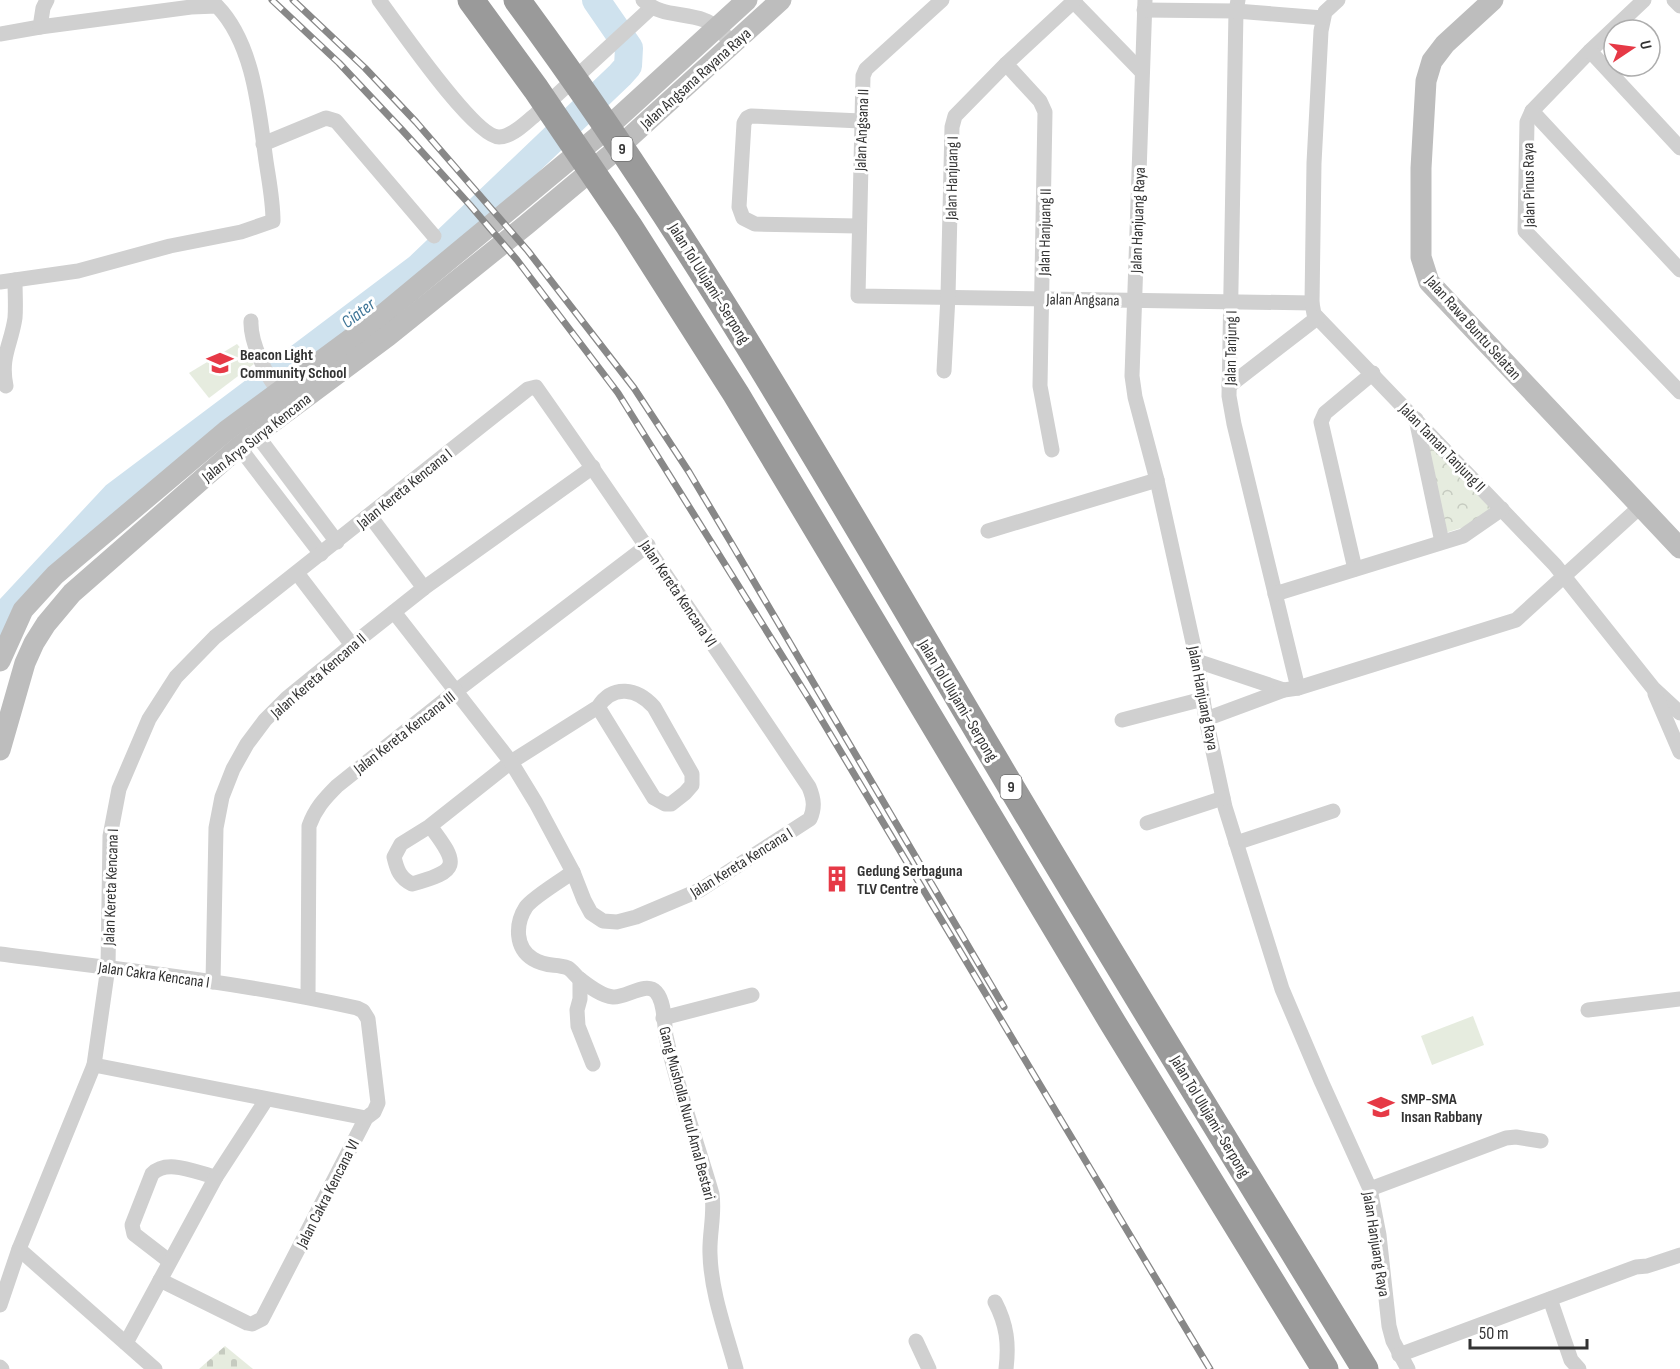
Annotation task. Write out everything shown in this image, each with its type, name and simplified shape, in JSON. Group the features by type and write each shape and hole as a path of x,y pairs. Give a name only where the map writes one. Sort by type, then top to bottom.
{"highway":[{"path":"464,0 536,88"},
{"path":"471,0 536,88"},
{"path":"517,0 568,68"},
{"path":"527,0 568,68"},
{"name":"Jalan Tol Ulujami–Serpong","path":"568,68 660,204 768,374 1021,805 1365,1369"},
{"name":"Jalan Tol Ulujami–Serpong","path":"536,88 630,226 736,394 1111,1020 1326,1369"}],"street":[{"path":"40,27 47,0"},
{"path":"379,0 452,97 481,128 491,135 501,137 517,130 534,116 632,26 647,4 665,13 707,20 733,44"},
{"name":"Jalan Angsana Rayana Raya","path":"597,136 718,29 747,0"},
{"name":"Jalan Angsana Rayana Raya","path":"610,155 781,0"},
{"name":"Jalan Angsana II","path":"856,294 861,83 866,69 942,0"},
{"path":"1073,0 1141,71"},
{"name":"Jalan Hanjuang I","path":"944,371 952,127 955,116 959,109 1073,0"},
{"path":"1228,386 1314,310 1314,163 1323,18 1338,0"},
{"name":"Jalan Rawa Buntu Selatan","path":"1493,0 1445,44 1432,61 1426,81 1421,168 1420,258 1423,268 1429,282 1680,548"},
{"path":"1644,0 1532,111 1680,270"},
{"path":"1674,0 1680,6"},
{"path":"0,34 218,3 241,43 256,91 273,221 241,232 170,246 78,271 7,281 15,318 0,362 0,371 6,386"},
{"path":"1144,5 1237,5 1323,18"},
{"name":"Jalan Hanjuang Raya","path":"1144,5 1132,376 1135,397 1157,480 1197,660 1206,718 1223,798 1282,989 1370,1189 1379,1235 1387,1312 1393,1341 1408,1369"},
{"name":"Jalan Tanjung I","path":"1237,5 1228,386 1234,424 1275,594 1291,689"},
{"path":"1590,51 1680,148"},
{"name":"Jalan Hanjuang II","path":"1006,64 1040,101 1045,112 1040,386 1052,450"},
{"name":"Jalan Pinus Raya","path":"1532,111 1527,122 1525,231 1680,392"},
{"path":"858,226 755,224 743,218 739,207 744,123 747,117 861,121"},
{"path":"263,144 326,118 336,121 434,236"},
{"path":"597,136 610,155"},
{"name":"Jalan Arya Surya Kencana","path":"250,426 273,383 381,328 451,257 597,136"},
{"name":"Jalan Arya Surya Kencana","path":"0,661 18,619 35,594 55,575 381,328 526,225 610,155"},
{"name":"Jalan Angsana","path":"856,294 861,297 948,296 1230,302 1314,310"},
{"name":"Jalan Taman Tanjung II","path":"1314,310 1564,574 1653,688"},
{"path":"251,321 251,332 273,383"},
{"path":"1355,569 1321,422 1325,413 1373,373"},
{"name":"Jalan Kereta Kencana I","path":"0,1305 19,1249 94,1065 108,967 110,836 113,813 119,789 149,719 176,677 215,637 516,398 531,387 536,387"},
{"name":"Jalan Kereta Kencana VI","path":"536,387 648,545 809,787 814,803"},
{"path":"1415,418 1442,542"},
{"path":"250,426 337,542"},
{"path":"232,439 321,554"},
{"name":"Jalan Arya Surya Kencana","path":"0,750 25,663 34,644 59,607 232,439"},
{"name":"Jalan Kereta Kencana II","path":"213,982 216,828 222,797 233,768 247,744 287,698 352,645 424,588 593,467"},
{"path":"988,531 1157,480"},
{"path":"1206,718 1291,689 1516,620 1641,506"},
{"path":"1275,594 1462,536 1502,509"},
{"path":"370,516 424,588"},
{"name":"Jalan Kereta Kencana III","path":"308,997 309,826 315,811 337,786 456,691 648,545"},
{"path":"297,573 352,645"},
{"name":"Jalan Kereta Kencana I","path":"394,612 511,762 573,872 591,913 603,921 617,922 636,917 700,890 810,819 814,803"},
{"path":"1197,660 1291,689"},
{"path":"1653,688 1680,713"},
{"path":"1653,688 1680,752"},
{"path":"430,826 511,762 598,707 609,694 618,691 628,691 646,698 654,707 692,774 692,785 686,793 671,804 665,804 654,798 598,707"},
{"path":"1122,720 1203,699"},
{"path":"1147,823 1223,798"},
{"path":"1236,843 1334,811"},
{"path":"573,872 526,906 518,930 518,939 525,953 549,966 567,968 580,979 611,997 620,997 640,990 654,990 662,1003 663,1018"},
{"name":"Jalan Cakra Kencana I","path":"0,954 108,967 308,997"},
{"path":"580,979 578,1026 593,1064"},
{"name":"Gang Musholla Nurul Amal Bestari","path":"736,1369 712,1274 710,1255 714,1219 712,1194 663,1018 752,995"},
{"name":"Jalan Cakra Kencana VI","path":"160,1280 247,1323 262,1319 366,1118 374,1112 378,1103 368,1019 363,1011 357,1008 308,997"},
{"path":"1588,1010 1680,999"},
{"path":"94,1065 366,1118"},
{"path":"126,1343 216,1177 266,1100"},
{"path":"1370,1189 1506,1138 1516,1137 1541,1141"},
{"path":"169,1261 134,1234 132,1225 152,1174 158,1168 168,1166 216,1177"},
{"path":"19,1249 155,1369"},
{"path":"1399,1355 1636,1267 1647,1266 1680,1254"},
{"path":"1550,1299 1571,1359 1579,1369"},
{"path":"995,1302 1008,1334 1006,1369"},
{"path":"916,1341 929,1369"}],"green space":[{"path":"237,344 254,364 209,398 189,373"},
{"path":"1424,435 1492,507 1474,524 1445,533"},
{"path":"1473,1016 1484,1045 1432,1065 1421,1036"},
{"path":"225,1346 253,1369 199,1369"}],"waterway":[{"name":"Ciater","path":"0,626 6,613 115,496 418,268 620,75 628,66 629,48 596,0"}],"railway":[{"path":"272,0 339,63 470,205 517,260 618,393 811,702 1210,1369"},
{"path":"293,0 365,68 416,122 528,251 634,388 689,472 1004,1007"}],"place":[{"name":"Beacon Light Community School","path":"220,363"},
{"name":"Gedung Serbaguna TLV Centre","path":"837,879"},
{"name":"SMP-SMA Insan Rabbany","path":"1381,1107"}]}
